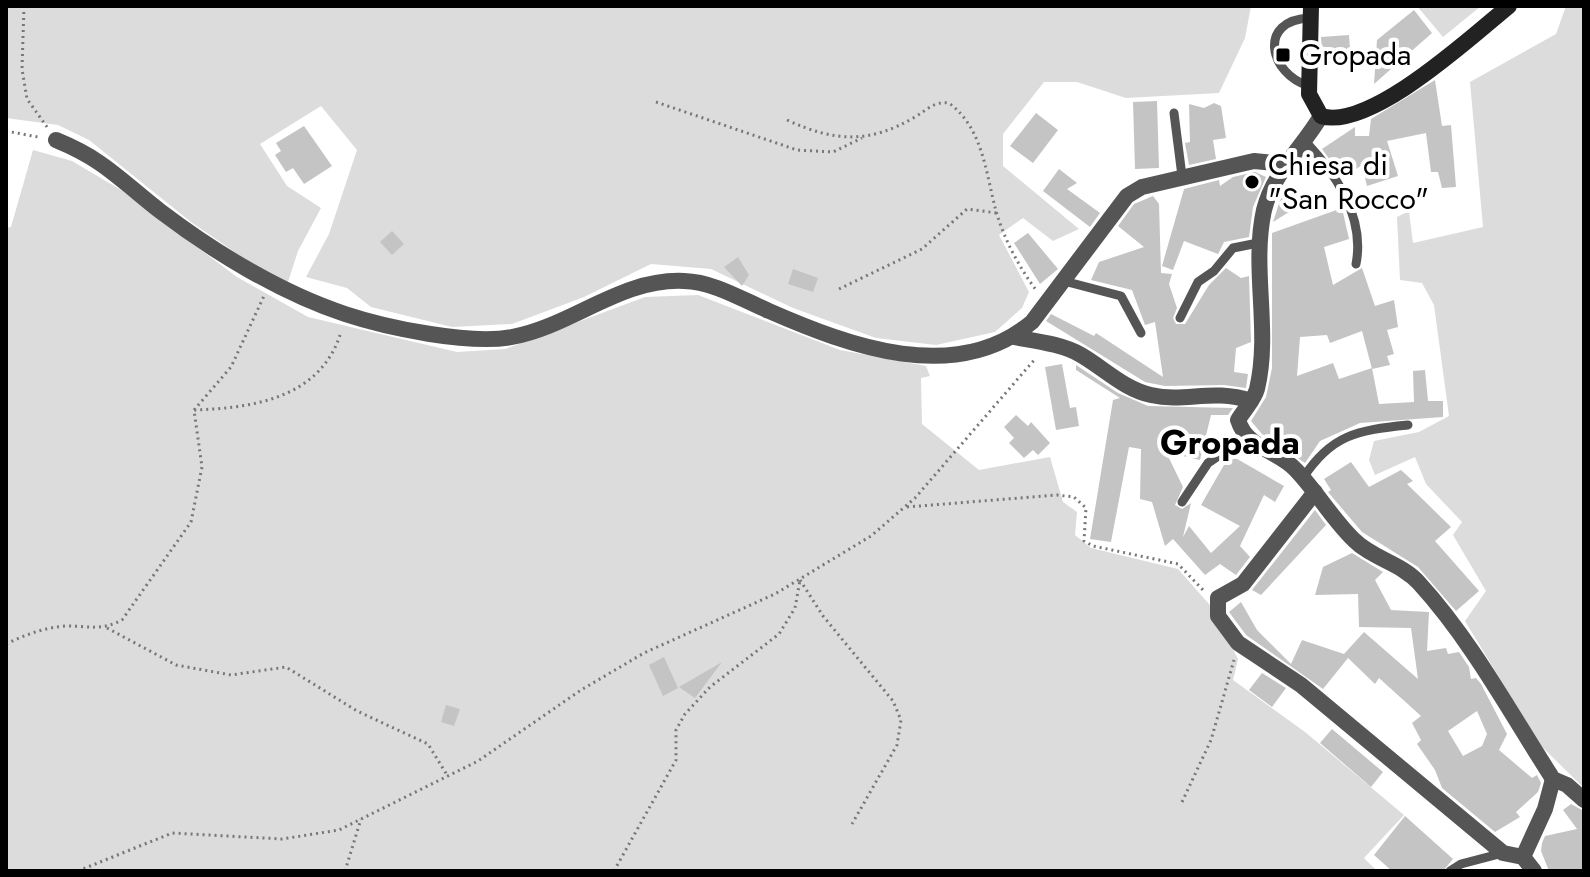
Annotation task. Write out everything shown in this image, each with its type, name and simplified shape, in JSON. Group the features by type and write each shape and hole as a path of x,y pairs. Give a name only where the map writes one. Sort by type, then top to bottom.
{"street":[{"path":"1310,12 1309,86 1313,106 1321,116 1336,119 1370,108 1429,69 1509,6"},
{"path":"1321,116 1306,142 1273,183 1258,243 1260,345 1257,390 1238,420 1242,434 1296,469 1353,540 1403,567 1420,584 1456,630 1553,779 1567,785 1584,800"},
{"path":"56,140 112,168 161,212 272,283 347,315 481,340 513,337 626,291 654,282 683,281 709,285 806,327 925,358 985,349 1014,337 1032,322 1060,280 1127,196 1142,187 1254,161 1286,164"},
{"path":"1014,337 1078,353 1125,385 1149,395 1182,398 1205,393 1251,401"},
{"path":"1315,492 1243,584 1224,592 1216,606 1218,616 1238,643 1301,685 1503,853 1523,857 1534,871"},
{"path":"1523,857 1545,809 1553,779"}],"lane":[{"path":"1309,86 1296,82 1283,69 1274,41 1277,30 1286,21 1310,12"},
{"path":"1174,113 1182,176"},
{"path":"1306,142 1335,180 1357,224 1360,245 1356,264"},
{"path":"1180,318 1198,282 1214,271 1233,248 1258,243"},
{"path":"1060,280 1121,296 1141,333"},
{"path":"1303,478 1330,444 1382,427 1408,425"},
{"path":"1182,502 1208,463 1236,444 1242,434"},
{"path":"1450,871 1481,857 1503,853"}],"path":[{"path":"24,6 22,69 27,99 56,140"},
{"path":"656,102 806,152 833,152 907,122 931,106 949,103 958,110 985,159 997,213 1025,275 1047,302"},
{"path":"787,120 816,133 862,138"},
{"path":"6,131 56,140"},
{"path":"839,289 922,249 967,209 997,213"},
{"path":"107,628 122,620 191,522 202,467 194,410 231,367 255,309 272,283"},
{"path":"194,410 271,402 305,385 329,359 347,315"},
{"path":"78,871 172,833 282,839 339,830 478,761 571,697 644,653 800,580 843,550 871,536 907,507 1047,344"},
{"path":"907,507 1057,495 1074,497 1086,508 1084,541 1093,546 1178,564 1216,606"},
{"path":"800,580 823,616 893,701 901,720 897,745 852,824"},
{"path":"614,871 676,760 676,730 685,714 718,680 779,634 795,608 800,580"},
{"path":"6,644 34,632 68,626 107,628 176,665 231,675 286,667 357,711 428,744 448,777"},
{"path":"1182,802 1223,705 1238,643"},
{"path":"345,871 361,819"}],"shaded area":[{"path":"6,6 1251,6 1245,38 1219,93 1126,98 1077,82 1044,82 1003,134 1003,166 1079,229 1053,241 1023,218 999,235 1029,292 1022,308 995,332 936,345 876,338 793,308 711,269 651,264 584,297 512,324 452,327 371,307 347,288 306,277 329,234 357,150 321,106 260,144 287,186 321,208 298,251 288,282 258,268 191,222 89,140 58,125 6,118"},
{"path":"1417,6 1481,6 1443,37"},
{"path":"1566,6 1584,6 1584,788 1540,745 1465,621 1486,591 1453,535 1462,522 1426,484 1415,457 1375,475 1369,460 1374,441 1419,432 1449,416 1434,305 1422,283 1400,280 1397,217 1409,211 1413,243 1483,227 1470,82 1556,34"},
{"path":"33,150 72,161 121,190 237,277 308,317 457,352 505,349 645,297 698,295 840,350 926,366 930,376 921,378 922,424 979,470 1050,457 1063,502 1077,512 1075,535 1091,548 1178,569 1209,604 1238,659 1233,680 1305,732 1404,815 1364,858 1377,871 6,871 6,228 11,227"}],"building":[{"path":"1414,10 1432,33 1374,84 1377,40"},
{"path":"1349,35 1351,63 1323,65 1321,37"},
{"path":"1435,80 1442,126 1451,125 1456,187 1442,188 1438,172 1431,172 1426,133 1387,141 1398,176 1367,186 1362,165 1343,178 1322,149 1355,127 1355,136 1369,136 1371,119"},
{"path":"1157,101 1159,168 1135,169 1133,102"},
{"path":"1214,103 1221,106 1226,138 1213,140 1216,159 1189,165 1185,143 1190,142 1189,104 1204,108"},
{"path":"1036,113 1058,130 1033,163 1010,146"},
{"path":"304,126 332,166 304,184 293,168 286,172 275,155 281,151 276,143"},
{"path":"1059,169 1077,183 1067,189 1100,213 1090,227 1043,191"},
{"path":"1255,172 1266,177 1253,207 1249,237 1224,242 1218,254 1184,241 1173,270 1162,266 1184,189 1219,180 1220,186 1233,177"},
{"path":"1282,194 1292,196 1289,212 1273,222"},
{"path":"1153,196 1159,204 1161,273 1172,274 1169,284 1177,308 1173,318 1176,324 1185,324 1209,285 1226,268 1241,278 1249,276 1251,342 1236,348 1234,372 1248,374 1246,388 1224,385 1165,386 1145,382 1046,321 1051,314 1094,336 1096,333 1163,377 1155,322 1145,325 1132,290 1091,280 1099,262 1144,247 1118,226 1134,204"},
{"path":"1342,208 1349,239 1324,247 1333,285 1362,268 1375,306 1394,300 1398,327 1387,330 1394,354 1387,356 1390,365 1372,369 1379,404 1414,402 1413,371 1425,370 1428,401 1443,401 1443,417 1360,423 1320,441 1305,463 1262,434 1251,421 1266,397 1272,368 1272,233","holes":["1362,331 1372,368 1339,379 1333,363 1297,376 1300,337 1327,335 1330,343"]},
{"path":"392,231 404,244 392,255 380,242"},
{"path":"1028,233 1058,269 1040,284 1014,243"},
{"path":"738,257 749,275 742,286 724,267"},
{"path":"793,269 818,278 813,292 788,284"},
{"path":"1062,364 1070,408 1076,407 1079,426 1056,430 1045,367"},
{"path":"1076,365 1118,393 1148,406 1233,408 1228,415 1211,415 1200,460 1166,452 1183,487 1175,505 1182,509 1191,503 1183,537 1189,526 1211,553 1240,526 1201,505 1228,458 1232,456 1284,486 1275,502 1264,495 1240,546 1250,557 1236,575 1220,564 1205,575 1173,539 1165,546 1152,502 1140,499 1141,449 1129,447 1111,542 1090,539 1113,400 1120,398 1076,370"},
{"path":"1016,415 1028,426 1031,422 1050,443 1038,455 1033,450 1024,458 1009,443 1014,438 1004,427"},
{"path":"1351,462 1369,487 1401,470 1413,481 1407,484 1451,527 1435,541 1479,591 1456,611 1418,567 1362,532 1328,492 1331,490 1324,479"},
{"path":"1315,510 1326,525 1261,595 1252,590"},
{"path":"1352,553 1383,572 1375,580 1391,610 1429,612 1427,651 1446,648 1448,654 1459,652 1469,667 1471,679 1476,678 1481,684 1507,734 1499,750 1532,778 1537,775 1541,783 1538,792 1516,812 1520,817 1495,832 1442,788 1435,770 1417,744 1421,740 1412,723 1421,716 1379,678 1375,684 1348,658 1323,689 1246,635 1229,612 1241,602 1257,630 1291,664 1302,640 1344,654 1364,632 1418,679 1411,628 1359,627 1358,594 1315,595 1323,567","holes":["1477,711 1487,734 1482,746 1463,756 1448,731"]},
{"path":"664,657 678,688 663,696 649,665"},
{"path":"722,662 695,698 679,687"},
{"path":"1262,673 1286,688 1272,707 1249,690"},
{"path":"446,705 460,709 454,726 441,722"},
{"path":"1332,729 1383,772 1371,787 1320,743"},
{"path":"1571,804 1584,811 1584,871 1549,871 1541,851 1542,843 1545,836 1577,829 1563,810"},
{"path":"1405,816 1453,859 1443,871 1392,871 1374,855"}],"place":[{"name":"Gropada","path":"1283,55"},
{"name":"Chiesa di \"San Rocco\"","path":"1252,182"}],"district":[{"name":"Gropada","path":"1230,442"}]}
